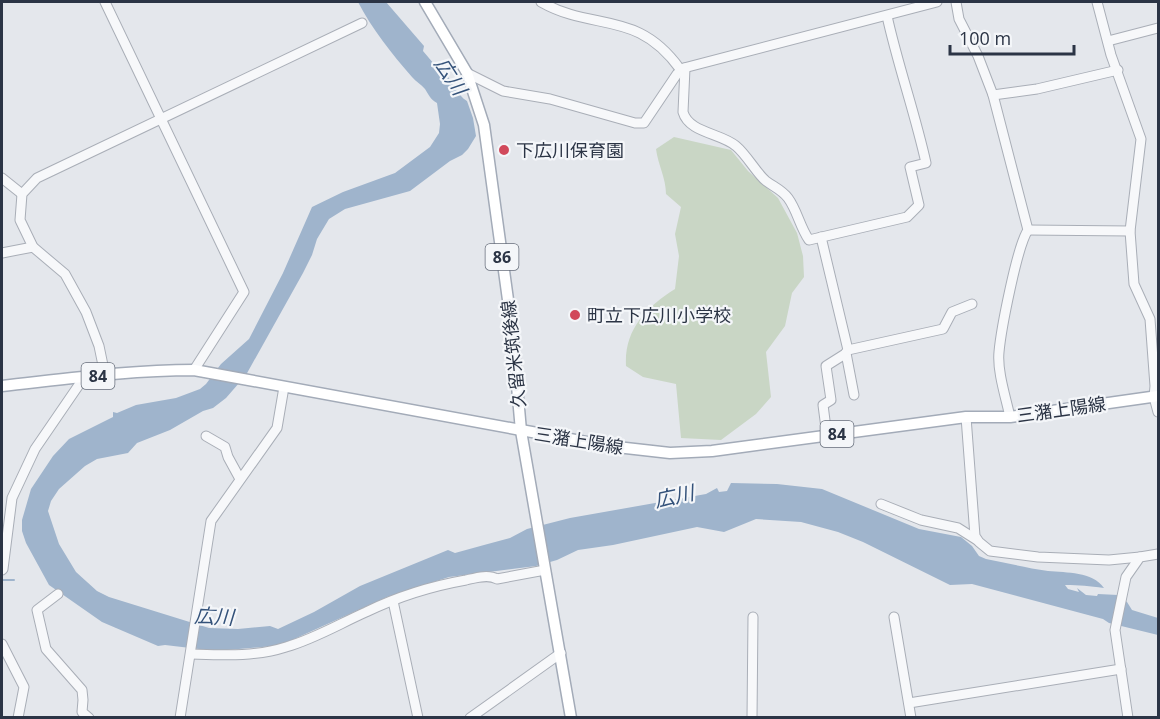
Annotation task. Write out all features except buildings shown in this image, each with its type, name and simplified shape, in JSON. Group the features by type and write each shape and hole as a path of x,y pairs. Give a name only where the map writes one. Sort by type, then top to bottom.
{"main road":[{"name":"久留米筑後線","path":"425,2 468,73 484,125 512,328 521,430 571,717"},
{"name":"三潴上陽線","path":"2,386 86,376 164,370 199,370 608,446 670,453 712,451 966,417 1010,417 1156,396"}],"street":[{"path":"105,2 244,292 199,370"},
{"path":"541,2 550,7 613,22 642,32 670,54 681,71 683,112 690,124 735,145 765,180 789,199 803,232 809,240 907,216 919,205 910,167 926,163 887,16"},
{"path":"468,73 503,91 550,99 635,123 644,123 681,71 937,2"},
{"path":"956,2 959,19 978,56 993,95 1028,230 1015,268 999,354 1010,417"},
{"path":"1097,2 1111,55 1141,140 1130,231 1134,284 1150,318 1158,412"},
{"path":"105,375 99,346 86,312 65,274 33,246 20,220 21,194 37,178 362,23"},
{"path":"1108,41 1158,28"},
{"path":"993,95 1037,89 1118,70"},
{"path":"2,178 21,194"},
{"path":"1028,230 1130,231"},
{"path":"821,237 847,351 854,395"},
{"path":"2,253 33,246"},
{"path":"827,436 823,405 831,400 826,366 847,351 943,329 952,312 972,304"},
{"path":"2,570 12,498 35,449 86,376"},
{"path":"180,717 211,521 277,428 284,387"},
{"path":"966,417 977,540"},
{"path":"206,436 225,447 240,479"},
{"path":"880,504 921,520 958,528 990,551 1038,557 1109,561 1158,554"},
{"path":"1128,717 1115,630 1126,577 1140,558"},
{"path":"191,652 226,656 285,648 393,601 434,586 473,578 492,576 497,579 545,568"},
{"path":"58,594 37,610 46,649 80,686 84,700 82,712 88,717"},
{"path":"393,601 418,717"},
{"path":"752,717 753,616"},
{"path":"894,617 912,717"},
{"path":"2,644 24,687 18,717"},
{"path":"470,717 561,653"},
{"path":"909,703 1121,669"}],"green space":[{"path":"674,137 731,150 748,171 778,198 797,233 803,256 804,277 792,293 785,326 766,352 771,397 756,414 721,440 681,438 676,384 643,377 626,366 629,341 639,321 664,296 675,289 679,256 675,234 681,207 666,194 656,149"}],"water":[{"path":"358,2 386,2 424,46 423,51 434,67 439,72 444,71 467,101 476,136 462,155 450,161 410,191 345,209 329,219 317,239 303,273 246,375 226,398 213,408 203,411 170,430 137,443 128,453 97,459 85,466 59,489 48,511 59,544 76,572 97,591 109,597 209,628 238,629 270,626 278,629 360,586 448,550 455,553 510,538 527,529 570,518 706,494 717,488 719,492 727,491 731,483 777,484 822,489 919,529 961,537 979,556 986,559 1093,578 1104,588 1065,585 1068,589 1079,592 1077,588 1086,595 1118,595 1127,602 1132,610 1158,618 1158,635 972,584 950,585 838,532 801,522 756,519 724,532 697,527 578,550 557,560 536,566 449,577 387,597 292,640 273,646 216,651 158,646 102,622 49,585 26,543 22,531 22,520 31,489 53,456 69,439 113,417 113,412 117,413 136,405 176,398 200,389 206,384 221,364 249,339 283,273 312,207 343,192 395,173 430,147 439,133 437,103 390,50"}],"waterway":[{"path":"2,580 14,580"}],"place":[{"name":"下広川保育園","path":"504,150"},
{"name":"町立下広川小学校","path":"575,315"}],"water label":[{"name":"広川","path":"451,76"},
{"name":"広川","path":"674,496"},
{"name":"広川","path":"214,616"}]}
